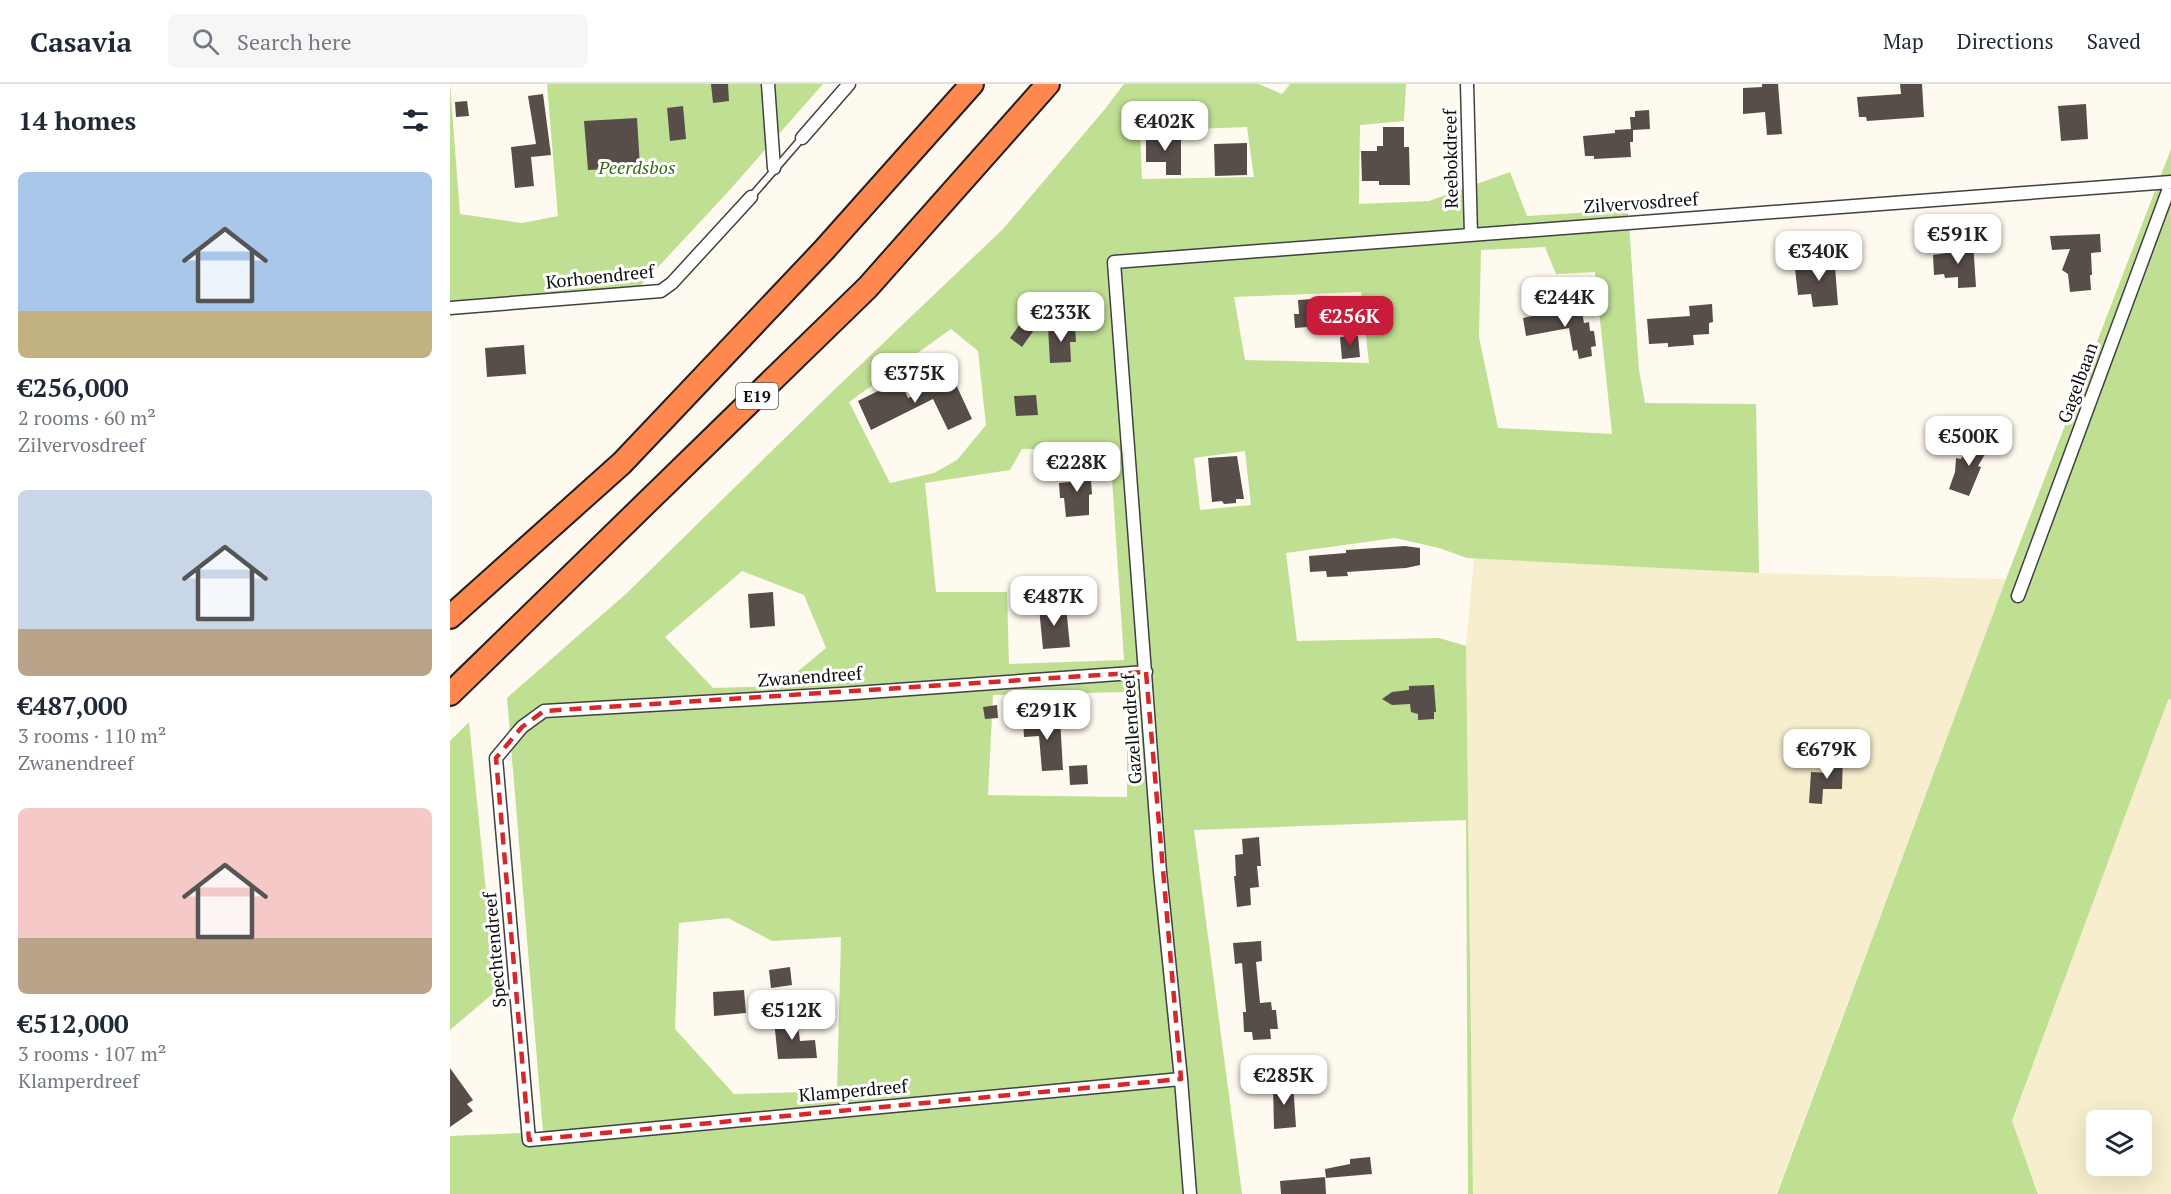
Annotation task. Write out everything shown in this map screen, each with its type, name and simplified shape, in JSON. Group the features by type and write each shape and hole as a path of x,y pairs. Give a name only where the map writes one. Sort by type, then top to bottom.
{"highway":[{"path":"450,617 622,463 824,250 972,84"},
{"name":"E19","path":"450,694 868,286 1048,84"}],"street":[{"path":"768,84 774,168"},
{"path":"802,138 849,84"},
{"name":"Reebokdreef","path":"1467,84 1470,234"},
{"name":"Zilvervosdreef","path":"1114,262 2171,183"},
{"name":"Gagelbaan","path":"2018,596 2171,183"},
{"name":"Korhoendreef","path":"450,308 661,291 672,283 751,197"},
{"name":"Gazellendreef","path":"1114,262 1160,872 1190,1194"},
{"name":"Zwanendreef","path":"496,758 522,727 544,711 852,693 1146,672"},
{"name":"Spechtendreef","path":"496,758 529,1140"},
{"name":"Klamperdreef","path":"529,1140 1181,1079"}],"lane":[{"path":"751,197 802,138"}],"highlighted area":[{"path":"1146,672 1181,1079 529,1140 496,758 522,727 544,711"}],"shaded area":[{"path":"1474,558 1759,573 2006,579 1776,1194 1473,1194 1466,646"},
{"path":"2168,699 2171,699 2171,1194 2039,1194 2012,1122"}],"green space":[{"name":"Peerdsbos","path":"450,84 460,214 522,223 558,216 547,84 823,84 727,193 631,296 450,308"},
{"path":"1124,84 1259,84 1282,94 1290,84 1406,84 1404,121 1360,125 1359,204 1429,201 1510,172 1527,216 1628,210 1639,370 1645,403 1756,404 1759,573 1467,558 1439,548 1395,538 1286,553 1297,641 1439,638 1466,646 1473,1194 1468,1194 1466,820 1194,830 1242,1194 450,1194 450,1136 543,1132 507,698 628,592 834,390 1003,229","holes":["1247,127 1254,177 1142,179 1140,131","1545,247 1556,274 1595,272 1612,434 1498,428 1479,337 1481,250","1361,292 1369,363 1245,360 1234,297","951,329 978,351 986,425 957,460 934,473 890,483 849,402","1022,449 1110,449 1124,660 1009,664 1007,592 936,592 925,483 1010,470","1245,451 1251,505 1200,510 1194,458","742,571 804,595 826,648 780,686 713,688 665,637","1127,692 1127,797 988,795 993,695","728,918 772,941 841,937 837,1091 734,1094 675,1029 679,923"]},
{"path":"2171,149 2171,699 2168,700 2012,1121 2038,1194 1777,1194 2006,579"},
{"path":"469,722 496,991 450,1030 450,741"}],"building":[{"path":"711,84 728,84 729,101 713,103"},
{"path":"1762,84 1778,84 1782,134 1767,135 1765,112 1743,114 1743,88 1762,87"},
{"path":"1900,84 1922,84 1924,117 1867,121 1866,117 1859,117 1857,97 1901,94"},
{"path":"543,94 551,155 531,157 534,186 515,188 511,147 536,144 528,96"},
{"path":"467,101 469,116 456,117 455,102"},
{"path":"2086,104 2088,139 2061,141 2058,106"},
{"path":"683,106 686,139 670,141 667,108"},
{"path":"1649,110 1650,129 1633,130 1633,142 1630,142 1631,157 1594,159 1594,156 1585,156 1583,136 1631,129 1630,117 1635,117 1635,111"},
{"path":"637,118 640,167 588,170 584,121"},
{"path":"1383,127 1404,127 1404,147 1409,147 1410,185 1379,185 1379,181 1362,181 1361,151 1377,151 1377,146 1383,146"},
{"path":"1181,135 1181,175 1166,175 1166,162 1146,162 1146,136"},
{"path":"1247,143 1247,175 1215,176 1214,144"},
{"path":"2100,234 2101,252 2091,253 2091,290 2070,292 2068,274 2062,270 2070,249 2052,250 2050,236"},
{"path":"1960,242 1973,242 1976,287 1958,288 1958,277 1945,278 1944,274 1934,275 1933,255 1960,251"},
{"path":"1834,254 1838,305 1813,307 1811,294 1798,295 1795,269 1820,267 1819,256"},
{"path":"1314,299 1315,301 1329,300 1329,311 1341,310 1342,330 1321,331 1320,326 1295,328 1294,314 1299,314 1298,300"},
{"path":"1712,304 1713,322 1709,323 1709,334 1693,335 1694,345 1668,347 1668,343 1649,344 1647,319 1690,316 1689,306"},
{"path":"1581,306 1584,323 1589,322 1590,331 1594,331 1596,346 1591,347 1592,356 1579,359 1577,350 1573,351 1569,328 1526,336 1523,318"},
{"path":"1022,321 1034,330 1022,347 1010,338"},
{"path":"1075,326 1076,342 1070,342 1071,362 1050,363 1048,327"},
{"path":"1358,336 1360,357 1342,359 1340,337"},
{"path":"524,345 526,374 487,377 485,348"},
{"path":"953,378 972,419 948,430 933,399 871,430 858,401 900,380 908,398"},
{"path":"1036,395 1038,415 1016,416 1014,396"},
{"path":"1974,437 1990,446 1978,466 1981,467 1969,496 1949,489 1955,472 1956,458 1961,459"},
{"path":"1237,456 1244,499 1236,499 1236,503 1212,502 1208,458"},
{"path":"1086,466 1087,481 1091,481 1092,494 1089,495 1089,515 1066,517 1064,498 1060,498 1059,483 1071,482 1070,467"},
{"path":"1405,546 1420,548 1420,565 1347,572 1348,576 1327,577 1326,571 1310,572 1309,556 1346,553 1346,550"},
{"path":"773,592 775,626 750,628 748,594"},
{"path":"1066,606 1070,647 1043,649 1039,608"},
{"path":"1434,685 1436,712 1434,712 1434,719 1418,720 1418,714 1411,712 1410,704 1392,705 1382,699 1392,692 1409,690 1409,686"},
{"path":"997,705 998,718 985,719 983,707"},
{"path":"1060,718 1063,770 1042,771 1039,736 1024,737 1023,720"},
{"path":"1831,755 1843,755 1842,789 1823,789 1822,804 1809,803 1811,772 1829,773"},
{"path":"1087,765 1088,784 1070,785 1069,766"},
{"path":"1259,837 1261,866 1257,866 1259,887 1250,888 1251,905 1237,907 1234,876 1236,876 1235,855 1243,854 1242,839"},
{"path":"1261,941 1262,961 1256,962 1260,1003 1271,1002 1272,1010 1276,1010 1278,1029 1270,1029 1271,1039 1253,1040 1252,1032 1244,1032 1243,1012 1246,1012 1242,963 1235,964 1233,943"},
{"path":"790,967 792,985 771,988 769,970"},
{"path":"744,990 746,1013 714,1016 713,992"},
{"path":"797,1018 800,1041 815,1040 817,1058 778,1059 774,1020"},
{"path":"1316,1059 1317,1073 1301,1074 1300,1060"},
{"path":"450,1068 473,1100 467,1104 473,1111 450,1127"},
{"path":"1293,1083 1296,1127 1274,1129 1273,1084"},
{"path":"1370,1157 1372,1174 1326,1178 1325,1169 1350,1164 1350,1159"},
{"path":"1325,1177 1326,1194 1281,1194 1280,1181"}]}
